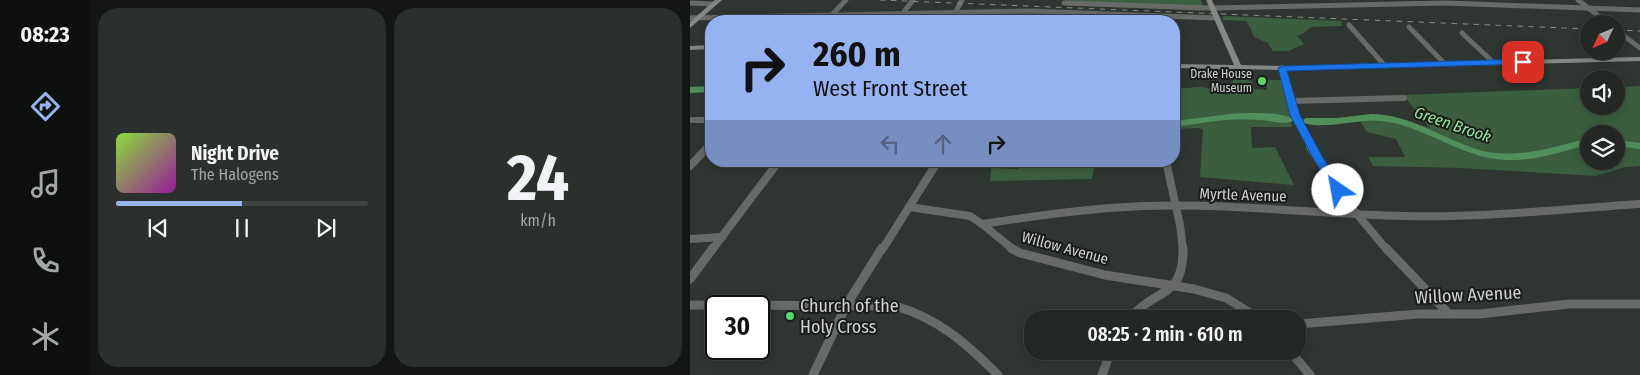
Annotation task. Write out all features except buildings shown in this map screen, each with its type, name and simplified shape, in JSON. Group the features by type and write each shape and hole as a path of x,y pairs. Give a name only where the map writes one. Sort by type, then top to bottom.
{"main road":[{"path":"1209,0 1239,68"},
{"path":"690,26 693,18 716,2"},
{"path":"690,48 705,48"},
{"path":"1180,66 1282,68 1640,59"}],"street":[{"path":"832,15 846,0"},
{"path":"903,14 913,0"},
{"path":"956,13 962,0"},
{"path":"1403,0 1410,2"},
{"path":"1578,0 1597,15"},
{"path":"1061,15 1064,1 1212,8 1410,2 1436,3 1444,1 1640,10"},
{"path":"690,3 716,2"},
{"path":"832,15 1062,12 1135,15"},
{"path":"1180,17 1216,18"},
{"path":"1349,25 1385,66"},
{"path":"1409,27 1444,64"},
{"path":"1462,34 1494,63"},
{"path":"1625,37 1640,48"},
{"path":"1282,68 1295,115 1338,190 1403,267 1449,314"},
{"path":"1291,101 1404,98"},
{"path":"690,120 705,120"},
{"path":"690,166 705,150"},
{"path":"690,279 774,167"},
{"path":"813,375 847,304 934,167"},
{"path":"1139,310 1153,298 1173,287 1182,270 1184,254 1167,167"},
{"name":"Myrtle Avenue","path":"982,224 1096,209 1239,207 1406,216 1479,215 1640,204"},
{"path":"909,207 970,216 982,224"},
{"name":"Willow Avenue","path":"982,224 1007,246 1020,253 1105,275 1194,289 1226,298 1245,310"},
{"path":"690,239 722,237"},
{"path":"690,305 847,304 895,306 912,310 933,319 955,335 998,375"},
{"name":"Willow Avenue","path":"1306,323 1376,316 1480,314 1569,304 1640,304"},
{"path":"1102,375 1108,360"},
{"path":"1298,360 1310,375"}],"green space":[{"path":"1065,0 1201,0 1205,11 1064,5"},
{"path":"1223,16 1341,21 1342,26 1311,27 1297,36 1304,44 1288,51 1273,51 1268,43 1254,37 1246,21 1223,20"},
{"path":"1235,78 1252,81 1254,89 1267,90 1266,80 1283,80 1292,127 1251,127 1252,148 1275,147 1294,185 1200,177 1203,130 1200,128 1180,129 1180,89 1200,87 1227,90"},
{"path":"1640,86 1640,166 1625,167 1625,125 1580,125 1580,170 1615,170 1596,176 1461,168 1373,166 1368,157 1405,157 1396,139 1367,132 1357,116 1384,115 1430,128 1403,95 1580,88 1580,115 1625,115 1625,87"},
{"path":"1019,167 1094,167 1092,179 990,181 991,168 1018,169"}],"waterway":[{"name":"Green Brook","path":"690,90 705,89"},
{"name":"Green Brook","path":"1180,123 1231,116 1289,120"},
{"name":"Green Brook","path":"1306,121 1337,121 1371,117 1390,119 1413,126 1457,145 1493,156 1521,156 1580,143"},
{"name":"Green Brook","path":"1625,144 1640,146"}],"railway":[{"path":"880,0 1580,29"},
{"path":"1625,30 1640,31"}],"place":[{"name":"Drake House Museum","path":"1262,81"},
{"name":"Church of the Holy Cross","path":"790,316"}],"route":[{"path":"1338,190 1304,134 1295,115 1282,68 1523,62"}]}
